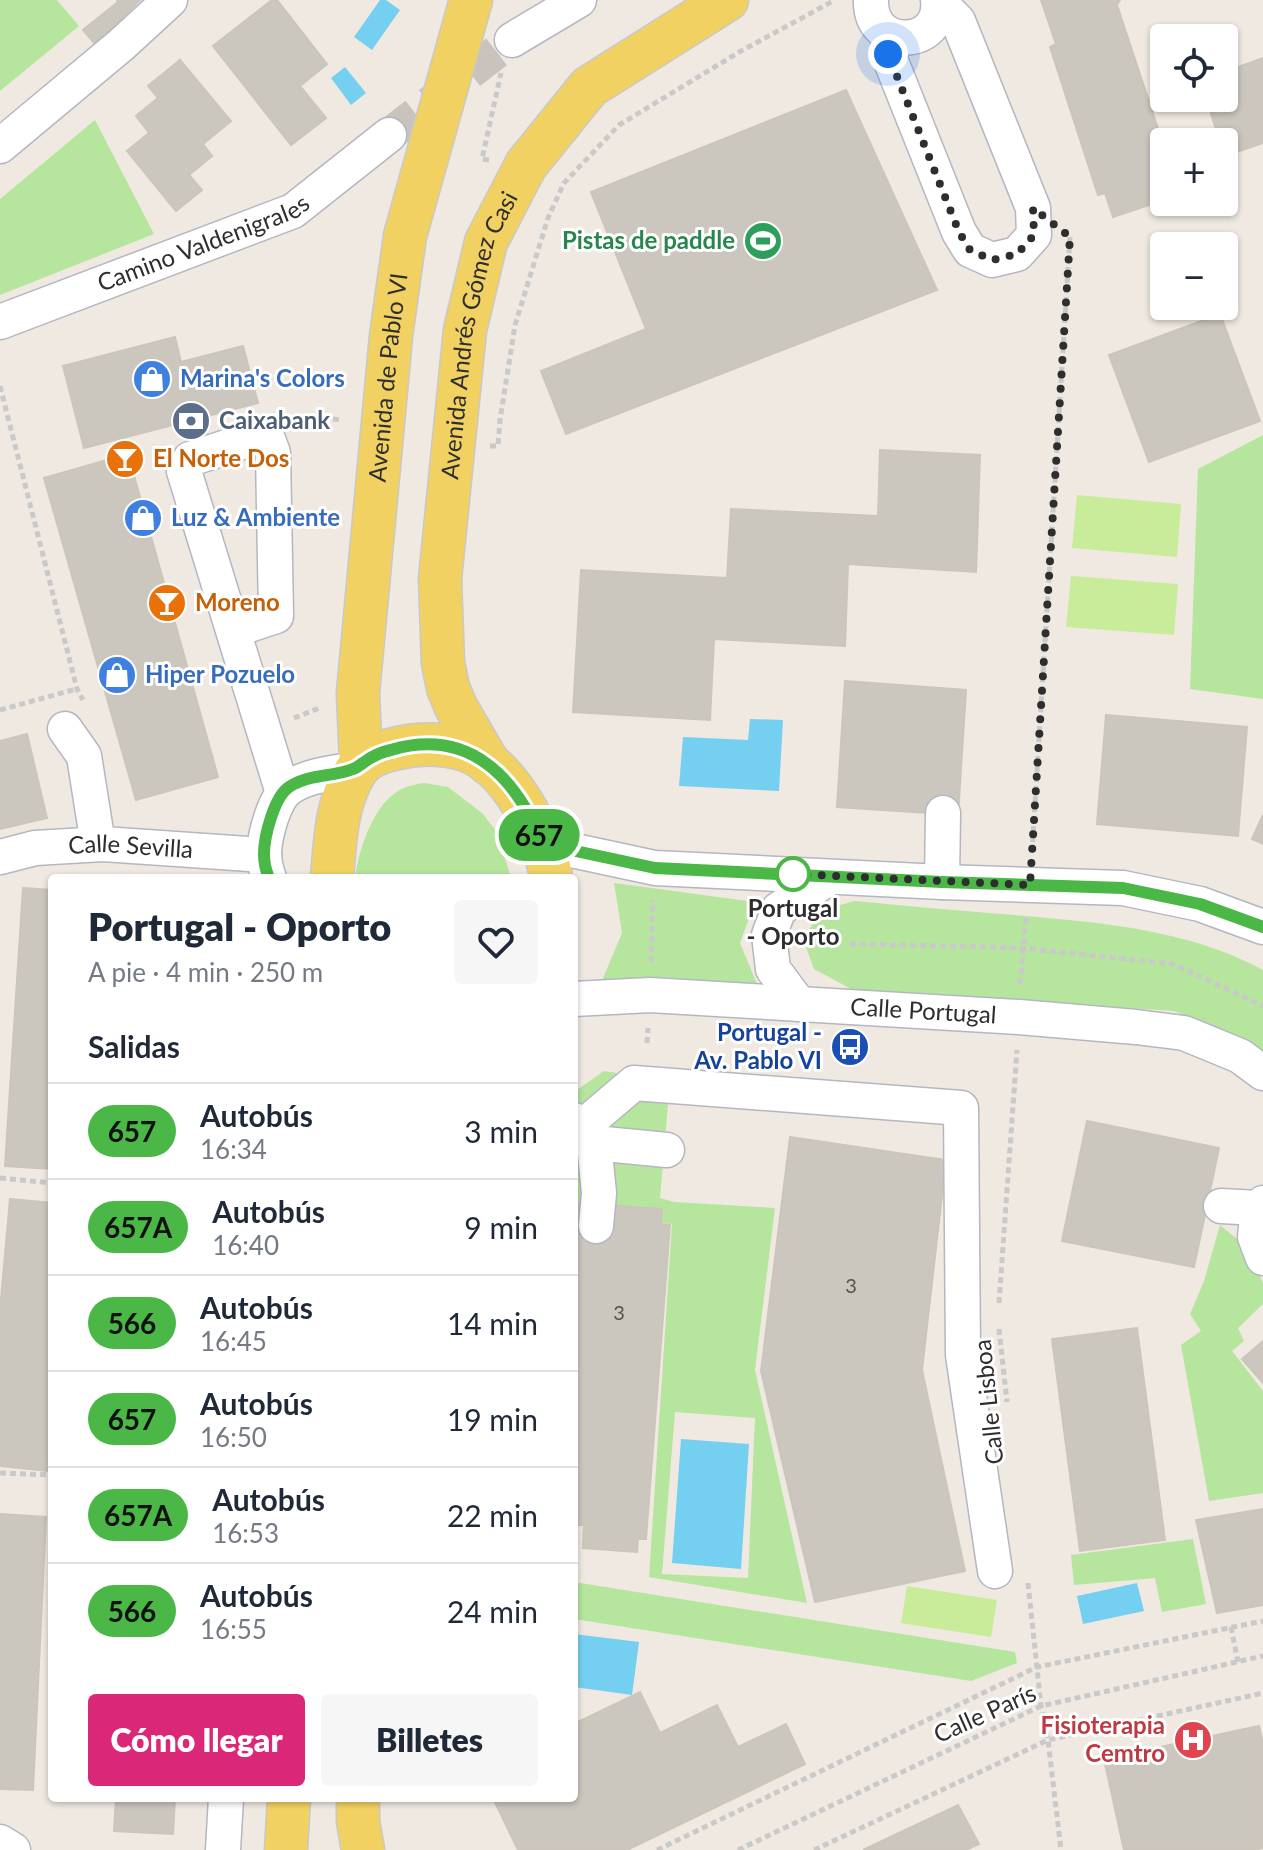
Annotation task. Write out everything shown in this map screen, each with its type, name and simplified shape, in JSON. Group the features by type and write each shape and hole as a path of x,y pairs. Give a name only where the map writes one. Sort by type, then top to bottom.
{"main road":[{"name":"Avenida de Pablo VI","path":"359,766 358,693 391,336 405,236 471,0"},
{"name":"Avenida Andrés Gómez Casi","path":"489,764 448,688 443,663 440,579 465,330 486,242 526,165 589,87 727,0"},
{"path":"332,874 341,804 359,766 383,752 416,744 466,750 489,764 514,791 532,817 547,861"},
{"path":"286,1850 289,1802"},
{"path":"358,1802 363,1850"}],"street":[{"path":"0,146 170,0"},
{"path":"512,40 579,0"},
{"path":"871,0 874,18 880,28 900,39 922,34 930,27 936,17 938,3 958,21 1033,208 1034,235 1017,254 992,260 970,250 959,232 888,54 889,35"},
{"name":"Camino Valdenigrales","path":"0,322 293,211 389,135"},
{"path":"234,630 276,616 273,453 266,434 190,459 184,471 283,793"},
{"path":"65,729 84,756 98,844"},
{"path":"266,867 266,835 283,793 289,787 316,777 359,766"},
{"path":"942,882 943,813"},
{"name":"Calle Sevilla","path":"0,857 35,848 98,844 266,867"},
{"path":"547,861 831,877 1123,888 1200,904 1263,927"},
{"path":"799,1004 773,969 769,935 779,909 831,877"},
{"name":"Calle Portugal","path":"578,999 650,995 1136,1027 1184,1033 1240,1056 1263,1073"},
{"path":"581,1131 634,1083 961,1108 963,1355 1010,1572"},
{"path":"581,1131 667,1150"},
{"path":"581,1131 599,1193 596,1226"},
{"path":"1221,1206 1260,1205 1255,1237 1263,1258"},
{"path":"223,1850 226,1802"},
{"path":"0,1842 13,1850"}],"path":[{"path":"485,446 498,446 515,325 548,218 564,183 619,125 830,1"},
{"path":"482,159 501,73"},
{"name":"Calle Lisboa","path":"999,1304 1022,948 1030,885 1070,237 1033,208"},
{"path":"0,386 77,689 0,710"},
{"path":"304,424 322,418 343,420"},
{"path":"263,729 358,693"},
{"path":"647,1043 655,868"},
{"path":"850,944 1022,948 1173,964 1263,1006"},
{"path":"0,1178 48,1183"},
{"name":"Calle Lisboa","path":"998,1319 1009,1414"},
{"path":"0,1473 48,1475"},
{"path":"1010,1572 1037,1667 1061,1850"},
{"path":"657,1850 1037,1667 1263,1621"},
{"path":"1231,1627 1238,1662"},
{"name":"Calle París","path":"738,1850 1041,1706 1263,1656"},
{"path":"814,1850 1048,1740 1263,1693"}],"green space":[{"path":"0,0 57,0 79,26 0,91"},
{"path":"95,120 154,234 0,295 0,199"},
{"path":"1263,435 1263,699 1190,689 1198,469"},
{"path":"1077,495 1181,504 1177,557 1072,548"},
{"path":"1071,576 1178,584 1174,635 1066,627"},
{"path":"424,783 448,787 482,813 497,832 510,874 356,874 364,840 377,813 395,793"},
{"path":"614,883 755,902 740,943 760,991 601,983 622,933"},
{"path":"855,901 1110,925 1173,936 1234,956 1263,970 1263,1052 1247,1041 1174,1011 853,990 814,969 803,939 822,910"},
{"path":"604,1071 670,1081 660,1198 674,1202 775,1208 755,1370 807,1603 649,1577 672,1224 578,1212 578,1089","holes":["675,1412 755,1418 748,1578 662,1574"]},
{"path":"1220,1225 1238,1240 1263,1284 1263,1304 1238,1328 1244,1341 1232,1351 1263,1391 1263,1493 1209,1501 1181,1345 1201,1331 1190,1314 1204,1281"},
{"path":"1193,1539 1206,1604 1162,1612 1155,1578 1074,1585 1071,1555"},
{"path":"578,1583 1015,1652 1017,1663 971,1681 578,1620"},
{"path":"907,1586 997,1600 991,1637 901,1623"}],"water":[{"path":"380,0 386,0 400,10 372,50 354,37"},
{"path":"345,67 366,93 351,105 331,78"},
{"path":"750,719 783,720 779,791 679,786 683,737 748,740"},
{"path":"681,1439 749,1444 741,1569 672,1563"},
{"path":"1137,1583 1144,1611 1083,1624 1077,1596"},
{"path":"578,1634 639,1642 632,1695 578,1688"}],"building":[{"path":"117,0 140,0 95,44 83,30"},
{"path":"272,0 277,0 327,64 300,86 326,118 291,145 213,46"},
{"path":"1041,0 1120,0 1117,5 1158,128 1150,128 1150,205 1113,217 1105,193 1098,195 1050,47 1056,44"},
{"path":"1263,58 1263,143 1238,152 1238,128 1216,128 1210,112 1238,112 1238,67"},
{"path":"180,60 231,121 203,144 212,156 189,175 202,190 176,211 127,151 149,133 136,116 158,98 148,86"},
{"name":"Pistas de paddle","path":"846,90 937,290 566,434 541,371 646,329 591,192"},
{"path":"1204,320 1222,320 1260,421 1149,462 1109,355"},
{"path":"175,337 181,362 243,346 258,403 84,448 63,366"},
{"path":"880,450 980,455 976,572 848,564 845,646 714,639 710,720 573,712 581,570 727,578 731,509 878,516"},
{"path":"128,454 218,777 136,800 44,478"},
{"path":"845,681 966,690 958,815 837,807"},
{"path":"1106,715 1247,727 1238,836 1097,824"},
{"path":"27,734 47,818 0,829 0,741"},
{"path":"1263,815 1263,844 1252,839"},
{"path":"23,888 48,890 48,1169 5,1166"},
{"path":"1087,1121 1219,1148 1194,1267 1062,1241"},
{"path":"790,1137 946,1160 922,1370 965,1571 815,1602 761,1371"},
{"path":"10,1199 48,1203 47,1471 0,1466 0,1310"},
{"path":"578,1203 662,1209 661,1224 670,1225 646,1539 638,1539 637,1552 583,1548 584,1525 578,1525"},
{"path":"1137,1328 1165,1540 1080,1551 1052,1339"},
{"path":"1263,1341 1263,1383 1242,1359"},
{"path":"1263,1509 1263,1605 1217,1613 1196,1520"},
{"path":"0,1514 46,1517 33,1790 0,1789"},
{"path":"640,1692 660,1733 717,1705 738,1747 786,1724 805,1764 627,1850 518,1850 495,1802 578,1802 578,1722"},
{"path":"1259,1726 1263,1744 1263,1848 1124,1850 1104,1759"},
{"path":"116,1802 175,1802 173,1834 114,1831"},
{"path":"958,1805 979,1844 966,1850 863,1850"}],"tunnel":[{"path":"389,135 512,40"}],"bus line":[{"name":"657","path":"268,874 264,855 266,835 276,806 289,787 316,777 357,769 375,755 416,744 466,750 489,764 514,791 532,817 543,844 655,868 1123,888 1200,904 1263,927"}],"place":[{"name":"Pistas de paddle","path":"763,241"},
{"name":"Marina's Colors","path":"152,379"},
{"name":"Caixabank","path":"191,421"},
{"name":"El Norte Dos","path":"125,459"},
{"name":"Luz & Ambiente","path":"143,518"},
{"name":"Moreno","path":"167,603"},
{"name":"Hiper Pozuelo","path":"117,675"},
{"name":"Portugal - Oporto","path":"793,874"},
{"name":"Portugal - Av. Pablo VI","path":"850,1047"},
{"name":"Fisioterapia Cemtro","path":"1193,1740"}],"route":[{"path":"793,874 1030,885 1070,237 1033,208 1034,235 1017,254 992,260 970,250 959,232 888,54"}]}
